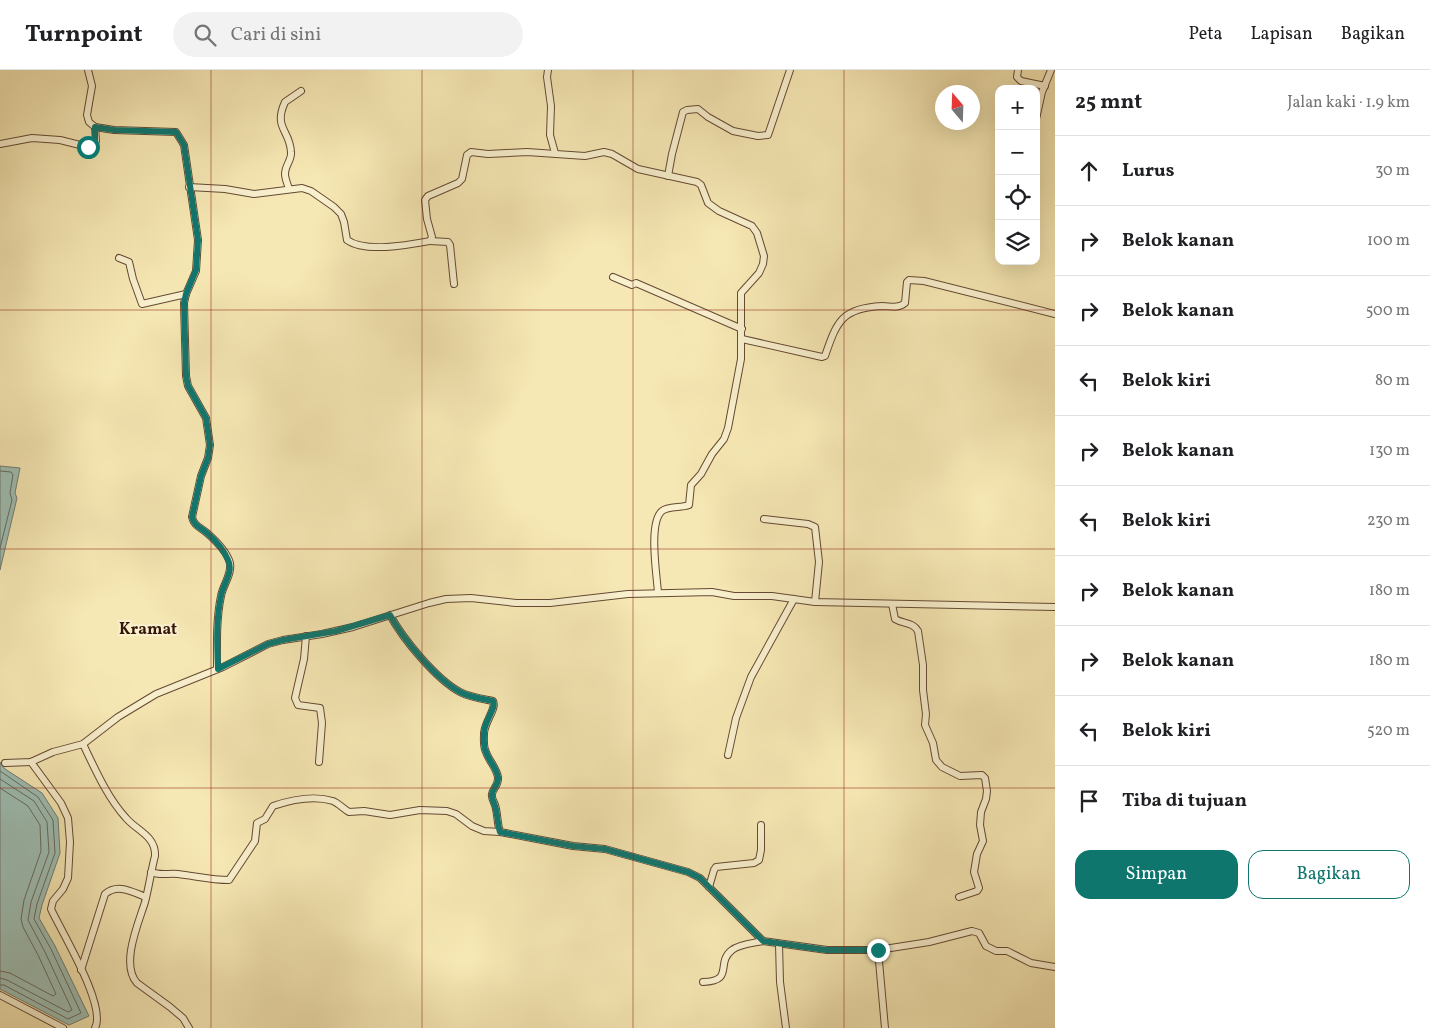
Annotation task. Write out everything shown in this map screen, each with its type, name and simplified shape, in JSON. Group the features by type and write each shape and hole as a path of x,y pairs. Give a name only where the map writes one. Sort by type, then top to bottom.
{"street":[{"path":"88,70 92,86 87,114 89,122 95,127 114,130 176,132 184,145 198,240 196,270 186,294 184,327 186,381 206,418 210,445 192,517 193,522 216,543 228,559 230,566 230,572 221,595 217,624 218,669"},
{"path":"548,70 546,77 551,106 550,135 555,154"},
{"path":"668,176 683,112 698,109 708,118 733,131 766,136 790,70"},
{"path":"1018,70 1017,77 1021,81 1044,86"},
{"path":"1040,102 1044,86 1051,70"},
{"path":"289,189 284,173 292,158 292,149 282,128 280,117 285,102 301,91"},
{"path":"0,144 32,138 60,140 92,148 96,141 95,127"},
{"path":"430,241 432,238 425,200 428,196 462,179 467,155 471,152 488,154 527,152 585,156 604,152 612,154 638,169 698,182 708,203 719,211 752,226 758,233 764,256 763,264 759,273 740,293 741,359 728,428 724,439 712,454 701,474 691,485 688,505 667,509 662,512 657,521 654,540 658,593"},
{"path":"189,187 225,189 254,194 302,188 311,190 341,214 347,240 353,244 364,246 406,246 430,241 448,242 450,245 454,284"},
{"path":"120,258 130,263 133,279 142,304 186,294"},
{"path":"613,277 632,285 640,284 742,329"},
{"path":"742,339 822,357 825,356 839,322 845,315 859,309 882,306 900,307 905,304 907,282 911,279 934,283 1055,314"},
{"path":"764,519 808,524 815,527 820,562 815,602"},
{"path":"5,763 31,762 53,752 83,744 118,717 156,694 218,669 268,644 344,629 446,599 471,598 516,603 550,604 628,594 712,592 734,596 772,596 815,602 1055,607"},
{"path":"728,755 736,718 751,677 794,599"},
{"path":"892,604 895,619 916,627 918,631 923,666 922,690 926,714 925,725 936,760 942,767 960,776 982,775 985,778 986,799 981,812 980,825 983,841 977,854 974,872 979,888 977,891 959,897"},
{"path":"390,615 404,639 451,686 460,692 493,701 495,704 486,720 484,735 485,752 499,780 492,793 492,798 500,832"},
{"path":"306,636 304,659 295,698 298,705 320,708 322,723 319,762"},
{"path":"83,744 113,801 126,819 147,836 154,847 155,856 146,897 132,946 130,966 132,976 137,983 183,1018 189,1028"},
{"path":"31,762 61,803 68,818 70,842 68,878 63,889 53,901 51,909 81,970 97,1011 98,1022 95,1028"},
{"path":"151,872 158,875 178,874 218,881 229,880 255,841 257,823 265,819 273,806 303,798 335,802 350,812 364,810 390,815 420,810 447,811 456,814 472,826 484,831 500,832 573,846 605,849 688,872 700,878 763,941"},
{"path":"709,887 716,867 758,860 761,850 761,825"},
{"path":"81,970 105,894 110,889 122,888 146,897"},
{"path":"703,982 715,982 720,977 730,951 763,941 826,950 878,950 929,942 972,931 979,933 986,946 996,951 1007,951 1031,963 1055,967"},
{"path":"779,944 780,982 786,1028"},
{"path":"878,950 885,1028"},
{"path":"0,995 63,1028"}],"water":[{"path":"0,466 20,468 15,493 17,498 0,570"},
{"path":"0,762 5,769 42,793 58,818 60,853 39,918 55,946 89,1016 69,1025 0,989"}],"district":[{"name":"Kramat","path":"148,628"}],"route":[{"path":"88,147 92,148 95,145 95,127 114,130 176,132 184,145 189,187 198,233 195,276 186,294 184,303 186,381 206,418 210,445 192,517 193,522 216,543 228,559 230,566 230,572 221,595 217,624 218,669 268,644 353,627 390,615 404,639 451,686 460,692 493,701 495,704 486,720 484,735 485,752 499,780 492,793 492,798 495,804 500,832 573,846 605,849 688,872 700,878 763,941 826,950 878,950"}]}
